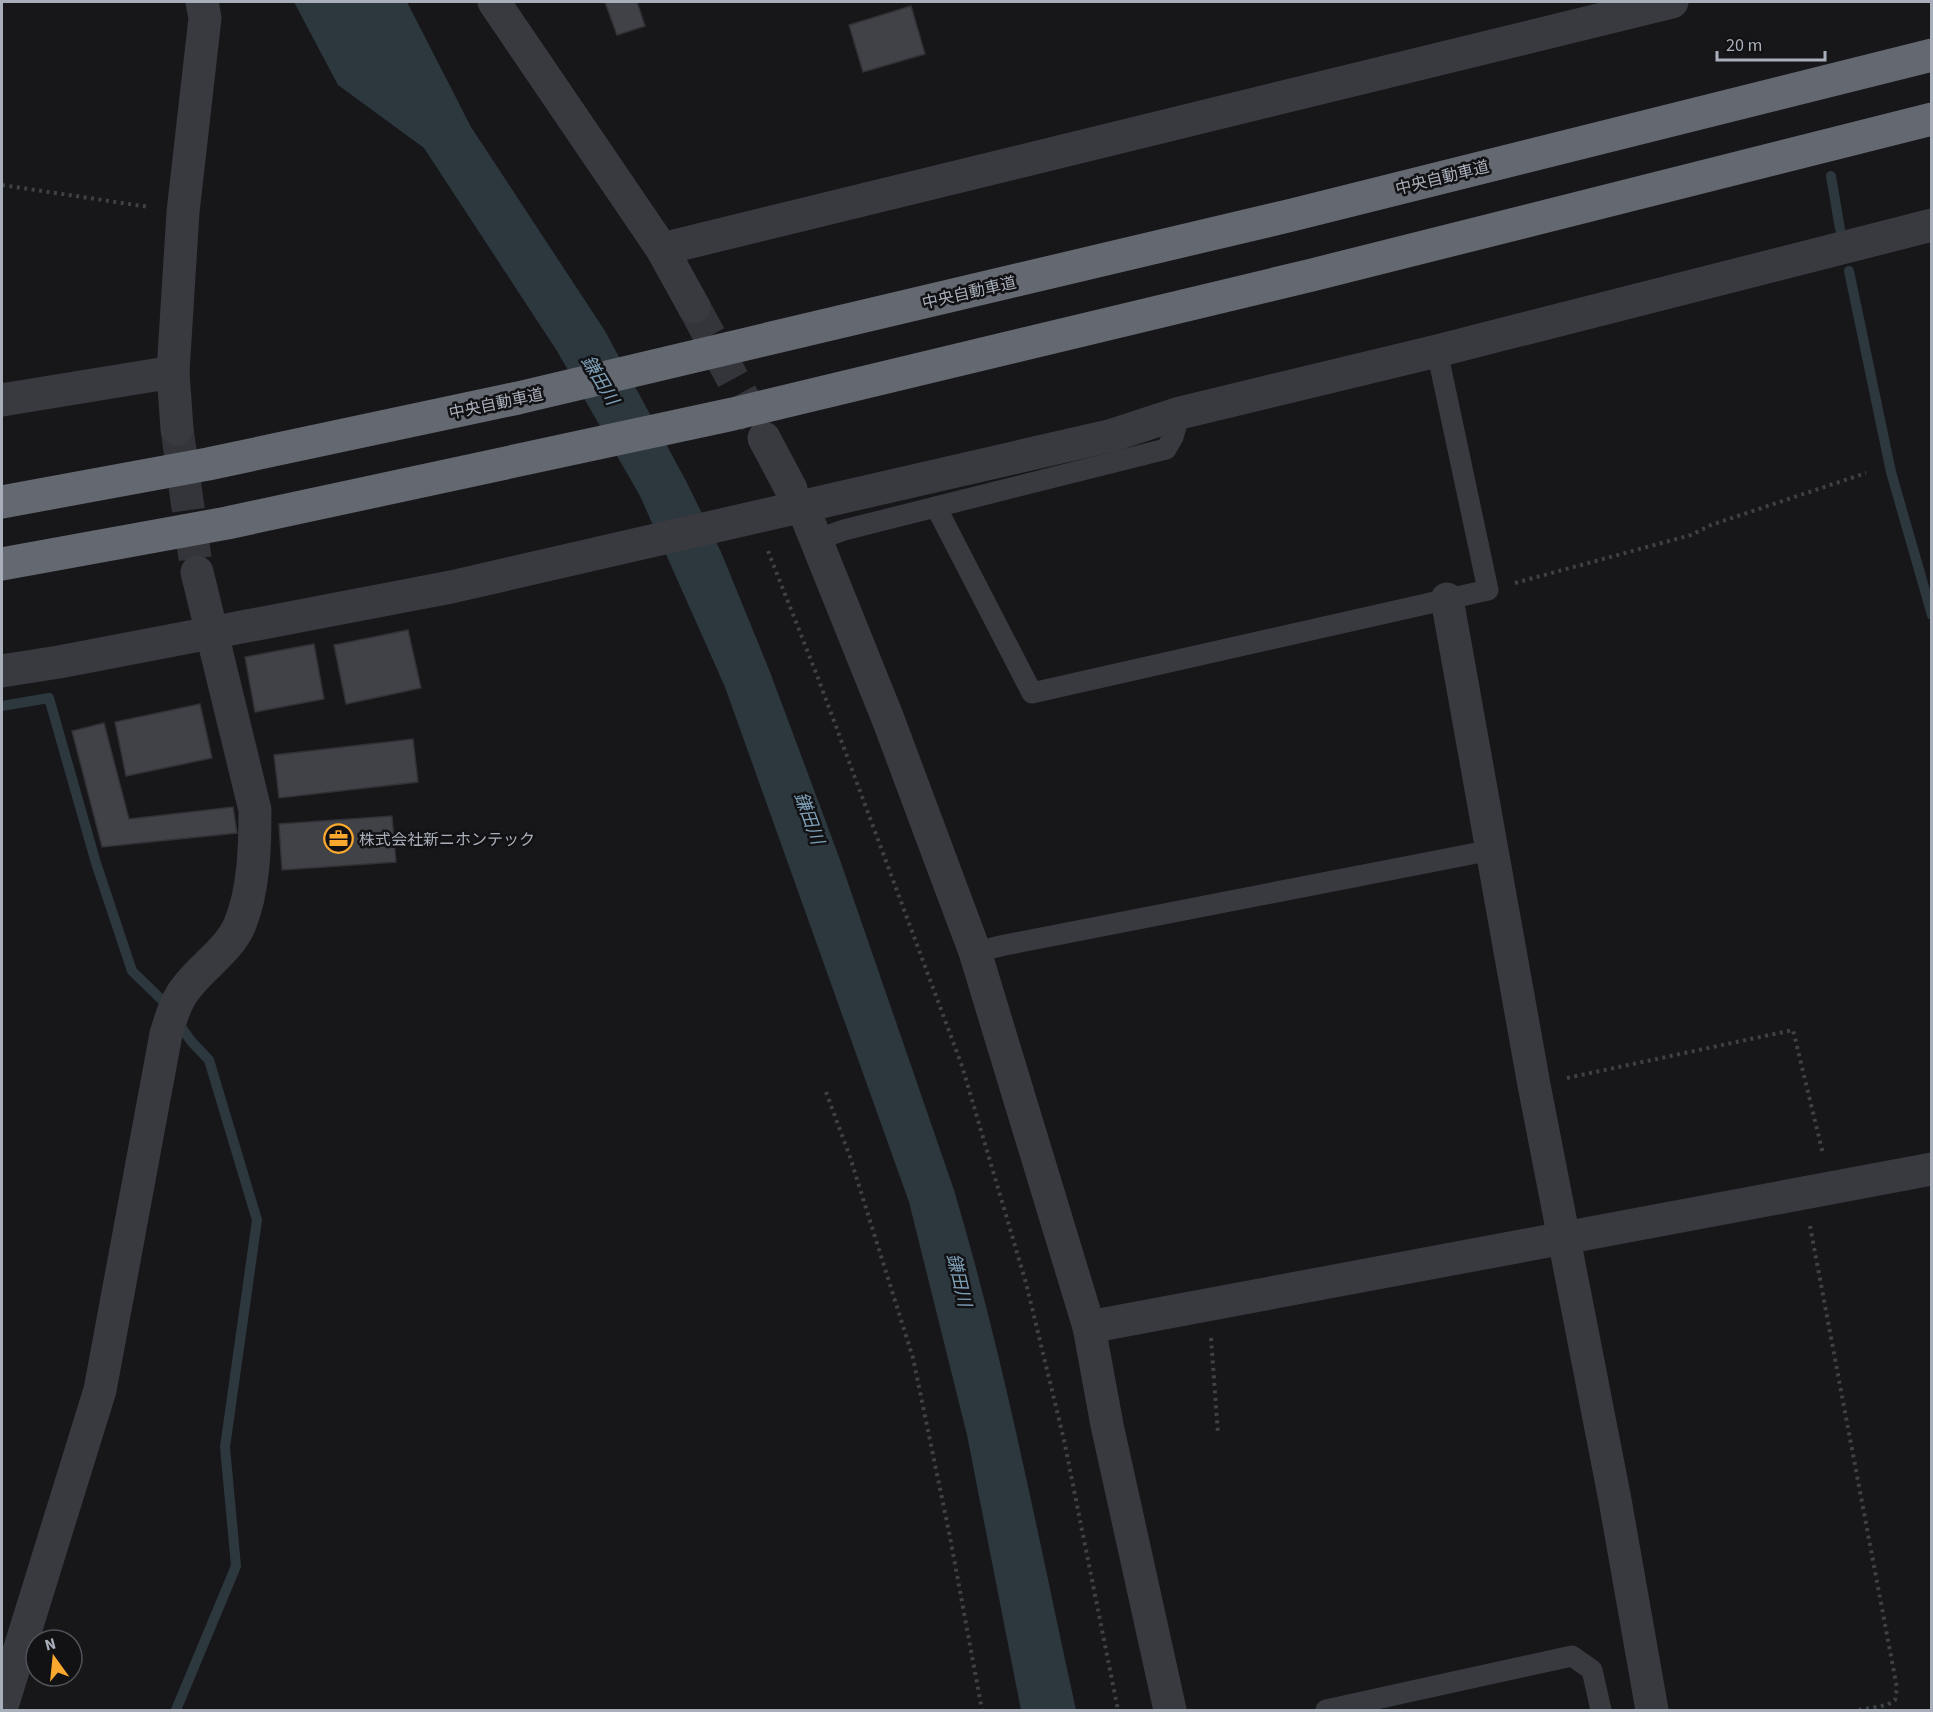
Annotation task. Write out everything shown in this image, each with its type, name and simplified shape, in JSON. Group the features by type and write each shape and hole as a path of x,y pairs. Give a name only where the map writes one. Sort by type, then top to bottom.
{"highway":[{"name":"中央自動車道","path":"2,502 208,464 519,398 1292,215 1932,55"},
{"path":"2,564 227,522 733,414 1312,275 1932,119"}],"street":[{"path":"177,429 173,372 183,212 206,18 202,2"},
{"path":"494,2 662,249 694,307"},
{"path":"662,249 1672,2"},
{"path":"2,671 451,587 1113,435 1180,413 1437,351 1932,225"},
{"path":"2,400 173,372"},
{"path":"764,438 791,489"},
{"path":"812,530 888,719 975,952 1089,1327 1107,1425 1170,1710"},
{"path":"2,1706 100,1390 173,1016 186,988 219,954 240,925 251,881 255,810 197,572"},
{"path":"1447,599 1534,1085 1616,1500 1652,1710"},
{"path":"1089,1327 1932,1169"}],"lane":[{"path":"936,507 1032,693 1488,590 1437,351"},
{"path":"812,530 844,530 1166,449 1173,437 1180,413"},
{"path":"975,952 1492,850"},
{"path":"1326,1710 1572,1656 1592,1670 1600,1710"}],"path":[{"path":"2,185 183,212"},
{"path":"1488,590 1691,535 1712,525 1866,473"},
{"path":"766,545 905,910 965,1077 1026,1283 1064,1440 1118,1710"},
{"path":"1534,1085 1793,1030 1897,1688 1895,1700 1887,1705 1859,1710"},
{"path":"826,1092 850,1157 913,1359 950,1537 982,1710"},
{"path":"1209,1305 1218,1434"}],"water":[{"name":"鎌田川","path":"294,2 407,2 471,127 605,331 686,481 721,552 770,672 839,857 954,1190 1005,1384 1076,1710 1021,1710 967,1435 909,1202 725,687 640,496 557,351 424,148 338,85"}],"building":[{"path":"605,2 637,2 645,26 617,35"},
{"path":"911,6 925,54 863,72 849,25"},
{"path":"408,630 421,688 346,704 334,645"},
{"path":"314,644 324,699 255,712 245,657"},
{"path":"200,704 212,758 126,776 115,722"},
{"path":"104,723 129,819 233,807 237,833 102,847 72,731"},
{"path":"413,739 418,782 279,798 274,755"},
{"path":"392,816 396,862 282,870 279,824"}],"waterway":[{"path":"1831,176 1840,229"},
{"path":"1849,271 1891,472 1932,615"},
{"path":"2,706 49,698 96,863 132,971 162,1000 191,1041 209,1060 257,1220 225,1447 236,1566 176,1710"}],"tunnel":[{"path":"694,307 763,435"},
{"path":"177,429 197,572"}],"place":[{"name":"株式会社新ニホンテック","path":"338,839"}]}
